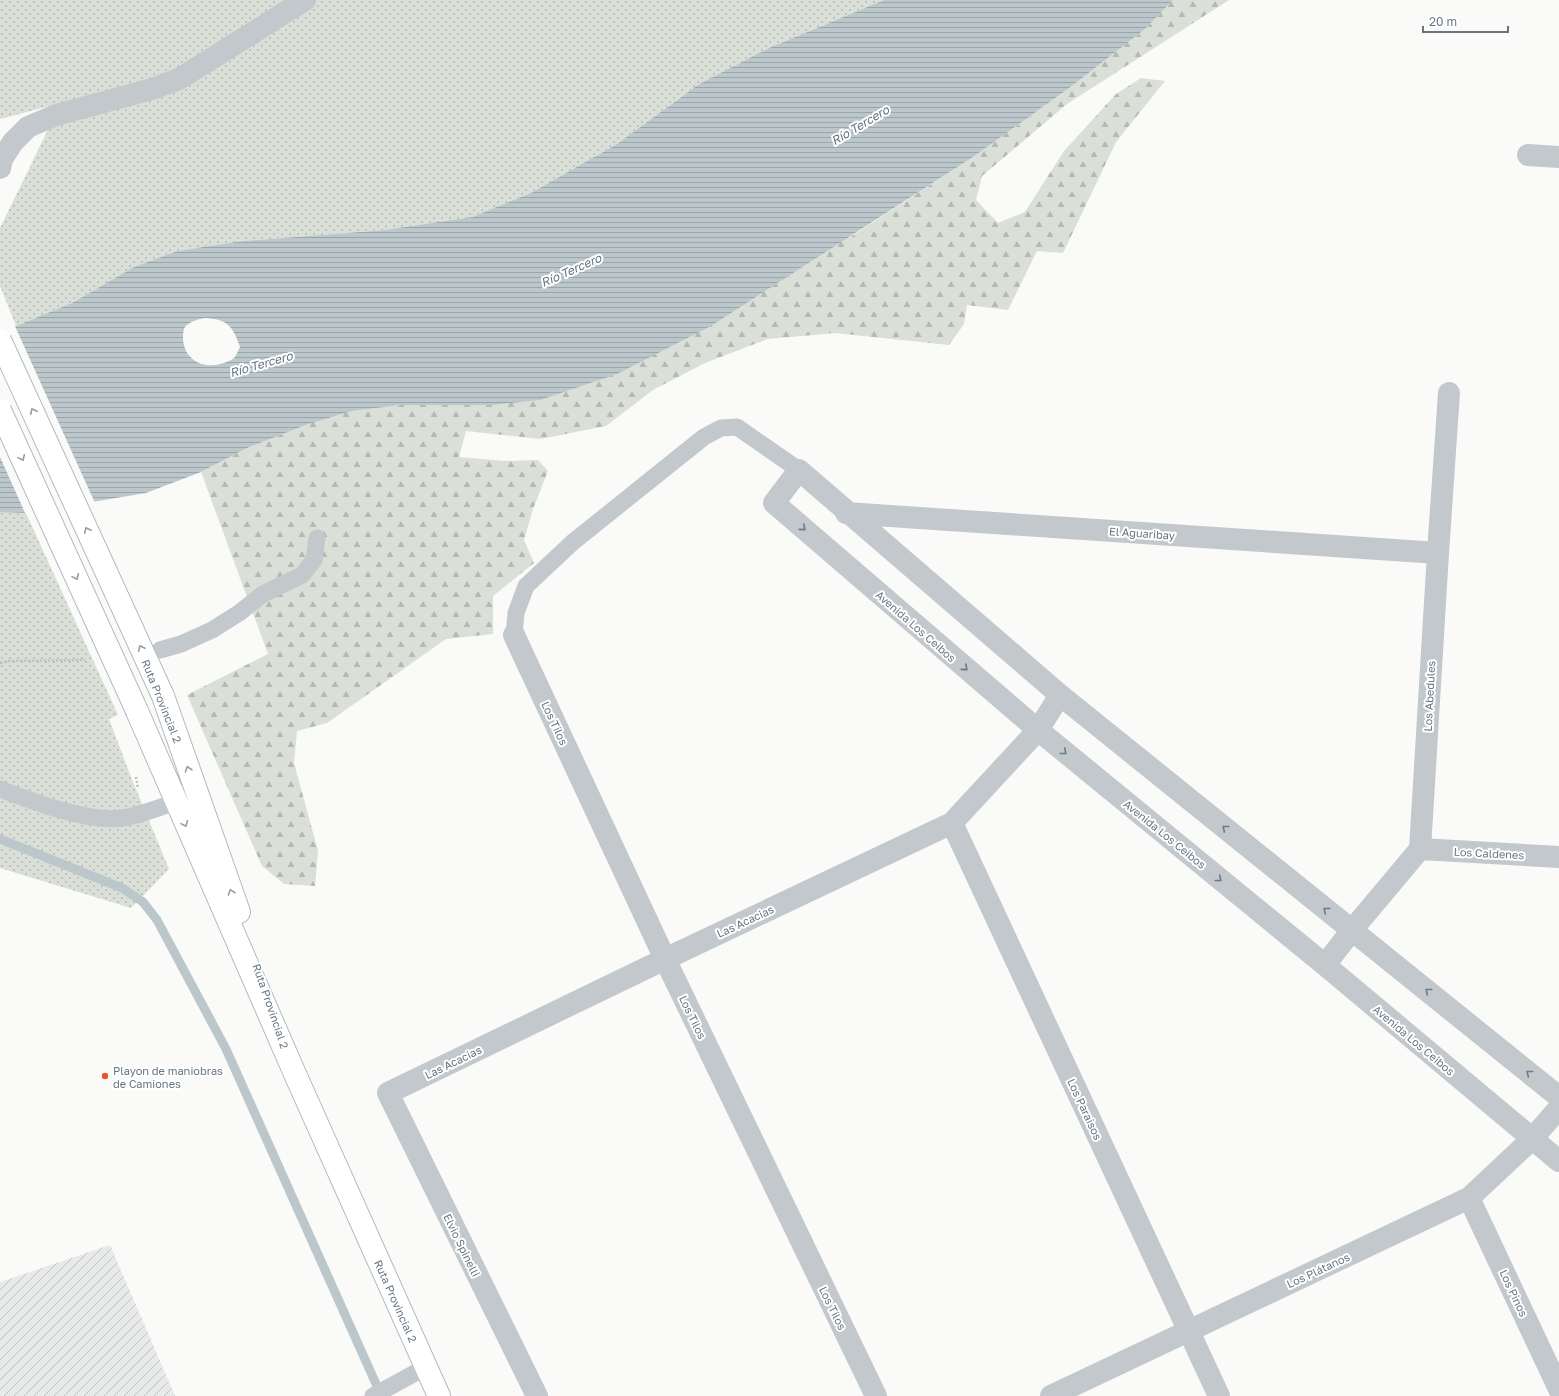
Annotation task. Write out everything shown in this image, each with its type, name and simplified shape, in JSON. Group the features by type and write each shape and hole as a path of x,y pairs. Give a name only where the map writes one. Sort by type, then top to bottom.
{"main road":[{"name":"Ruta Provincial 2","path":"0,340 162,696 295,1074"},
{"name":"Ruta Provincial 2","path":"0,410 137,711 295,1074 440,1396"}],"street":[{"path":"0,168 2,158 12,142 28,127 56,115 152,89 180,78 305,0"},
{"path":"1528,155 1559,157"},
{"name":"Los Abedules","path":"1420,849 1449,393"},
{"path":"799,470 846,513 1060,695 1559,1097"},
{"name":"Avenida Los Ceibos","path":"799,470 774,503 1038,730 1325,965 1559,1161"},
{"name":"El Aguaribay","path":"846,513 1438,553"},
{"name":"Los Tilos","path":"514,635 665,959 876,1396"},
{"name":"Las Acacias","path":"388,1093 952,822 1038,730 1060,695"},
{"name":"Los Paraisos","path":"952,822 1218,1396"},
{"path":"1325,965 1352,930 1420,849"},
{"name":"Los Caldenes","path":"1420,849 1559,857"},
{"name":"Elvio Spinelli","path":"388,1093 537,1396"},
{"name":"Los Plátanos","path":"1051,1396 1469,1198 1532,1139 1559,1108"},
{"name":"Los Pinos","path":"1469,1198 1559,1389"}],"lane":[{"path":"514,635 516,612 526,586 572,542 710,434 721,428 737,427 799,470"},
{"path":"160,650 181,644 212,630 239,613 263,594 302,575 314,560 317,538"},
{"path":"0,789 38,804 91,817 121,818 143,813 176,802"},
{"path":"373,1396 426,1367"}],"path":[{"path":"0,663 16,661 88,660"}],"shaded area":[{"path":"110,1245 175,1396 0,1396 0,1282"}],"green space":[{"path":"0,0 884,0 769,48 699,84 617,144 531,193 472,217 385,230 243,241 177,251 134,267 72,303 16,326 0,286 0,228 61,103 0,119"},
{"path":"1173,0 1229,0 1067,104 982,176 976,200 998,223 1025,212 1064,151 1116,94 1141,78 1165,81 1116,142 1063,253 1037,251 1008,310 967,305 964,324 949,345 835,333 768,339 705,363 653,390 606,426 540,439 466,431 459,457 505,461 538,460 548,471 533,509 524,540 534,563 493,596 493,634 446,639 327,723 297,731 294,763 318,851 315,886 284,884 262,866 187,695 268,654 201,472 247,448 306,425 352,411 401,405 491,405 852,236 973,157 1072,86 1145,29"},
{"path":"0,512 26,513 118,715 109,719 169,869 131,908 0,868"}],"water":[{"name":"Río Tercero","path":"884,0 1173,0 1145,29 1072,86 973,157 711,326 617,374 540,400 491,405 401,405 352,411 306,425 247,448 201,472 146,493 26,513 0,512 0,330 16,326 72,303 134,267 177,251 243,241 385,230 472,217 531,193 617,144 699,84 769,48","holes":["205,318 224,322 232,329 240,347 235,357 231,360 213,365 201,364 190,357 187,352 184,346 183,333 185,327 192,322"]}],"pier":[{"path":"14,324 95,503 26,515 0,457 0,328"}],"waterway":[{"path":"0,839 122,888 143,902 146,906"},
{"path":"143,902 157,920 226,1049 381,1395"}],"place":[{"name":"Playon de maniobras de Camiones","path":"105,1076"}]}
